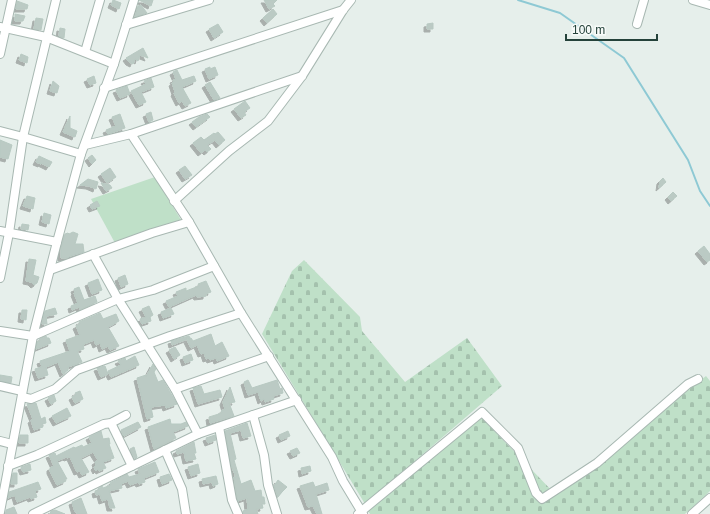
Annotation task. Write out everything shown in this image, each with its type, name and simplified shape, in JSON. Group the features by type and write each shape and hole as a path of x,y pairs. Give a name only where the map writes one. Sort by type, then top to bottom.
{"street":[{"path":"0,54 3,27 12,0"},
{"path":"0,278 9,233 23,136 56,0"},
{"path":"85,52 100,0"},
{"path":"0,512 33,336 57,242 81,154 114,64 134,0"},
{"path":"126,25 209,0"},
{"path":"174,201 230,151 268,121 302,76 343,10 351,0"},
{"path":"637,24 644,0"},
{"path":"693,0 710,5"},
{"path":"104,88 343,10"},
{"path":"3,27 46,37 114,64"},
{"path":"85,145 131,134 302,76"},
{"path":"0,131 23,136 81,154"},
{"path":"131,134 189,222 241,313 332,457 361,513 482,412 518,448 536,493 542,499 597,463 688,384 698,379"},
{"path":"50,270 152,233 189,222"},
{"path":"0,231 57,242"},
{"path":"93,254 118,299 175,389 198,434"},
{"path":"0,331 33,336 118,299 153,290 214,266"},
{"path":"0,386 31,399 55,389 77,370 170,336 241,313"},
{"path":"175,389 269,356"},
{"path":"33,514 198,434 297,400"},
{"path":"8,466 37,455 126,415"},
{"path":"253,415 264,455 268,485 277,514"},
{"path":"107,423 132,466"},
{"path":"219,427 232,500 238,514"},
{"path":"0,441 12,444"},
{"path":"165,450 182,489 186,514"},
{"path":"695,513 710,498"}],"green space":[{"path":"155,177 181,220 115,243 91,199"},
{"path":"304,260 360,317 362,331 405,382 467,338 502,386 365,504 262,334 292,271"},
{"path":"706,376 710,381 710,491 685,514 370,514 368,511 481,417 555,494"}],"building":[{"path":"113,0 121,3 119,9 111,5"},
{"path":"139,0 153,0 151,6"},
{"path":"264,0 277,0 273,4 275,6 269,9"},
{"path":"17,1 28,5 27,9 16,9"},
{"path":"141,5 147,13 135,17 138,6"},
{"path":"273,9 277,14 267,23 263,18"},
{"path":"15,14 25,16 23,21 15,21"},
{"path":"36,18 43,19 41,30 34,29"},
{"path":"433,23 433,29 427,29 427,24"},
{"path":"218,24 223,32 214,38 209,29"},
{"path":"60,28 65,29 64,38 59,36"},
{"path":"143,48 148,58 140,55 138,61 135,59 133,64 129,62 126,58"},
{"path":"21,54 28,57 27,63 19,60"},
{"path":"210,67 210,69 215,67 218,75 209,79 205,69"},
{"path":"177,70 182,80 194,76 196,81 182,87 191,103 185,106 182,101 179,103 174,93 172,83 174,82 173,80 176,79 173,72"},
{"path":"94,76 96,83 90,85 87,79"},
{"path":"151,78 154,87 141,92 146,102 139,105 131,91 146,84 144,81"},
{"path":"53,81 59,86 57,93 50,91"},
{"path":"210,82 220,98 214,100 205,85"},
{"path":"127,86 130,94 120,98 116,90"},
{"path":"245,101 250,108 244,112 246,115 241,118 234,109"},
{"path":"151,112 153,120 149,122 146,114"},
{"path":"120,114 125,128 108,134 106,130 116,126 112,117"},
{"path":"207,114 210,117 196,127 192,122"},
{"path":"70,116 70,128 77,131 75,137 63,132"},
{"path":"218,132 225,140 219,145 215,140 207,145 211,149 207,152 205,150 201,153 193,143 201,137 204,140"},
{"path":"0,140 12,145 8,159 0,157"},
{"path":"92,155 96,160 92,164 88,158"},
{"path":"39,156 52,162 49,167 36,162"},
{"path":"185,166 192,175 185,179 179,170"},
{"path":"110,168 116,177 107,183 101,174"},
{"path":"663,178 666,182 659,188 660,181"},
{"path":"88,179 98,182 96,189 89,186 80,185"},
{"path":"101,183 110,185 112,188 106,191"},
{"path":"673,192 677,196 671,201 668,197"},
{"path":"27,196 35,198 33,209 23,206"},
{"path":"97,201 100,206 92,209 90,205"},
{"path":"44,213 51,215 49,224 42,222"},
{"path":"22,224 29,225 28,230 21,229"},
{"path":"73,232 78,234 75,244 83,244 84,252 68,258 61,258 61,248 65,234"},
{"path":"704,246 710,254 710,260 707,262 698,251"},
{"path":"29,259 36,260 33,275 39,277 37,283 34,285 31,282 26,281"},
{"path":"125,275 128,284 121,287 118,278"},
{"path":"98,279 102,290 92,294 88,283"},
{"path":"206,281 211,292 206,294 206,296 197,297 196,295 169,307 166,301 178,296 176,292 186,288 186,291 199,286 198,284"},
{"path":"79,287 84,300 95,296 97,302 80,310 79,307 72,310 71,306 78,303 74,289"},
{"path":"149,306 153,315 150,317 151,321 142,324 140,319 146,317 142,309"},
{"path":"55,308 57,314 46,316 47,324 42,324 45,311"},
{"path":"171,308 174,314 163,318 161,312"},
{"path":"22,310 27,310 26,320 21,319"},
{"path":"100,313 103,319 116,314 119,321 108,327 119,346 110,350 108,346 102,349 100,343 96,345 94,340 84,344 84,349 77,351 82,362 68,367 68,370 63,374 58,362 46,367 48,375 38,378 35,369 42,367 40,361 70,351 66,340 80,335 76,326 80,324 79,322"},
{"path":"211,334 215,346 222,342 229,356 217,361 216,358 210,360 209,358 206,359 204,353 201,354 197,345 191,348 187,340 191,338 193,341"},
{"path":"46,336 49,338 51,343 36,349 37,342 40,341 39,339"},
{"path":"189,336 190,338 172,345 171,341"},
{"path":"175,347 180,355 174,359 169,350"},
{"path":"191,354 193,360 185,363 183,357"},
{"path":"135,356 139,365 111,377 108,371 121,365 118,361 125,358 126,361"},
{"path":"153,364 156,369 154,372 158,382 163,380 177,404 166,408 165,405 151,407 153,417 147,419 137,378 146,375 146,377"},
{"path":"105,366 108,374 101,377 97,368"},
{"path":"0,375 12,377 11,383 0,381"},
{"path":"248,380 252,388 277,380 283,393 273,396 274,399 265,402 264,399 261,401 258,392 248,395 244,382"},
{"path":"201,386 204,394 220,390 222,397 198,404 193,388"},
{"path":"230,387 235,402 229,403 234,416 210,423 209,417 222,413 221,411 225,409 223,402"},
{"path":"80,391 83,399 75,403 72,397 76,395 75,393"},
{"path":"54,395 56,401 51,404 48,398"},
{"path":"36,403 41,419 45,417 46,423 42,424 43,427 34,430 31,420 33,419 27,404"},
{"path":"67,408 71,416 56,423 52,416"},
{"path":"170,419 171,424 181,424 186,422 188,426 173,432 176,438 154,449 148,427"},
{"path":"138,422 141,427 124,436 121,430"},
{"path":"247,423 251,436 243,438 241,430 230,433 236,459 234,460 241,484 251,480 255,491 261,490 262,497 264,497 265,504 262,504 263,508 256,509 258,514 243,514 243,511 248,509 247,498 238,501 237,498 234,477 236,477 231,465 225,431"},
{"path":"101,431 103,439 109,438 109,444 114,458 103,462 106,468 99,471 98,469 96,471 94,467 96,465 95,462 98,460 93,452 81,458 89,472 82,475 80,471 77,472 70,457 66,457 57,461 67,479 65,479 66,481 57,485 50,471 50,468 54,466 49,455 55,453 56,456 74,447 75,448 82,445 83,447 92,443 89,437"},
{"path":"288,431 290,436 281,440 279,435"},
{"path":"20,435 28,435 28,443 19,443"},
{"path":"215,435 216,440 208,443 206,438"},
{"path":"194,442 196,453 194,453 196,459 186,461 184,452 177,454 176,451"},
{"path":"134,447 137,457 135,459 130,449"},
{"path":"297,448 300,453 293,456 290,451"},
{"path":"155,462 159,472 144,478 145,482 139,484 138,482 130,485 128,481 121,484 122,488 109,491 115,508 110,508 108,499 102,501 100,494 96,495 95,491 102,486 103,488 111,485 110,483 127,474 129,477 140,474 138,469"},
{"path":"30,464 31,470 23,472 21,467"},
{"path":"198,464 200,473 191,476 188,467"},
{"path":"310,466 311,471 302,474 301,468"},
{"path":"13,473 17,473 17,484 11,484"},
{"path":"169,474 172,480 162,484 160,477"},
{"path":"216,476 218,484 213,486 212,482 203,484 202,479"},
{"path":"278,480 287,487 278,497 274,486"},
{"path":"38,482 41,489 35,491 37,497 31,499 30,497 17,502 15,495 8,498 9,492"},
{"path":"313,482 315,487 327,483 329,490 316,494 322,514 317,514 313,506 308,507 300,486"},
{"path":"81,498 87,514 77,514 77,511 75,512 72,502"},
{"path":"14,507 17,514 6,514 6,510"},
{"path":"55,510 65,514 50,514 51,511"}],"waterway":[{"path":"518,0 560,13 624,58 688,160 700,191 710,206"}]}
